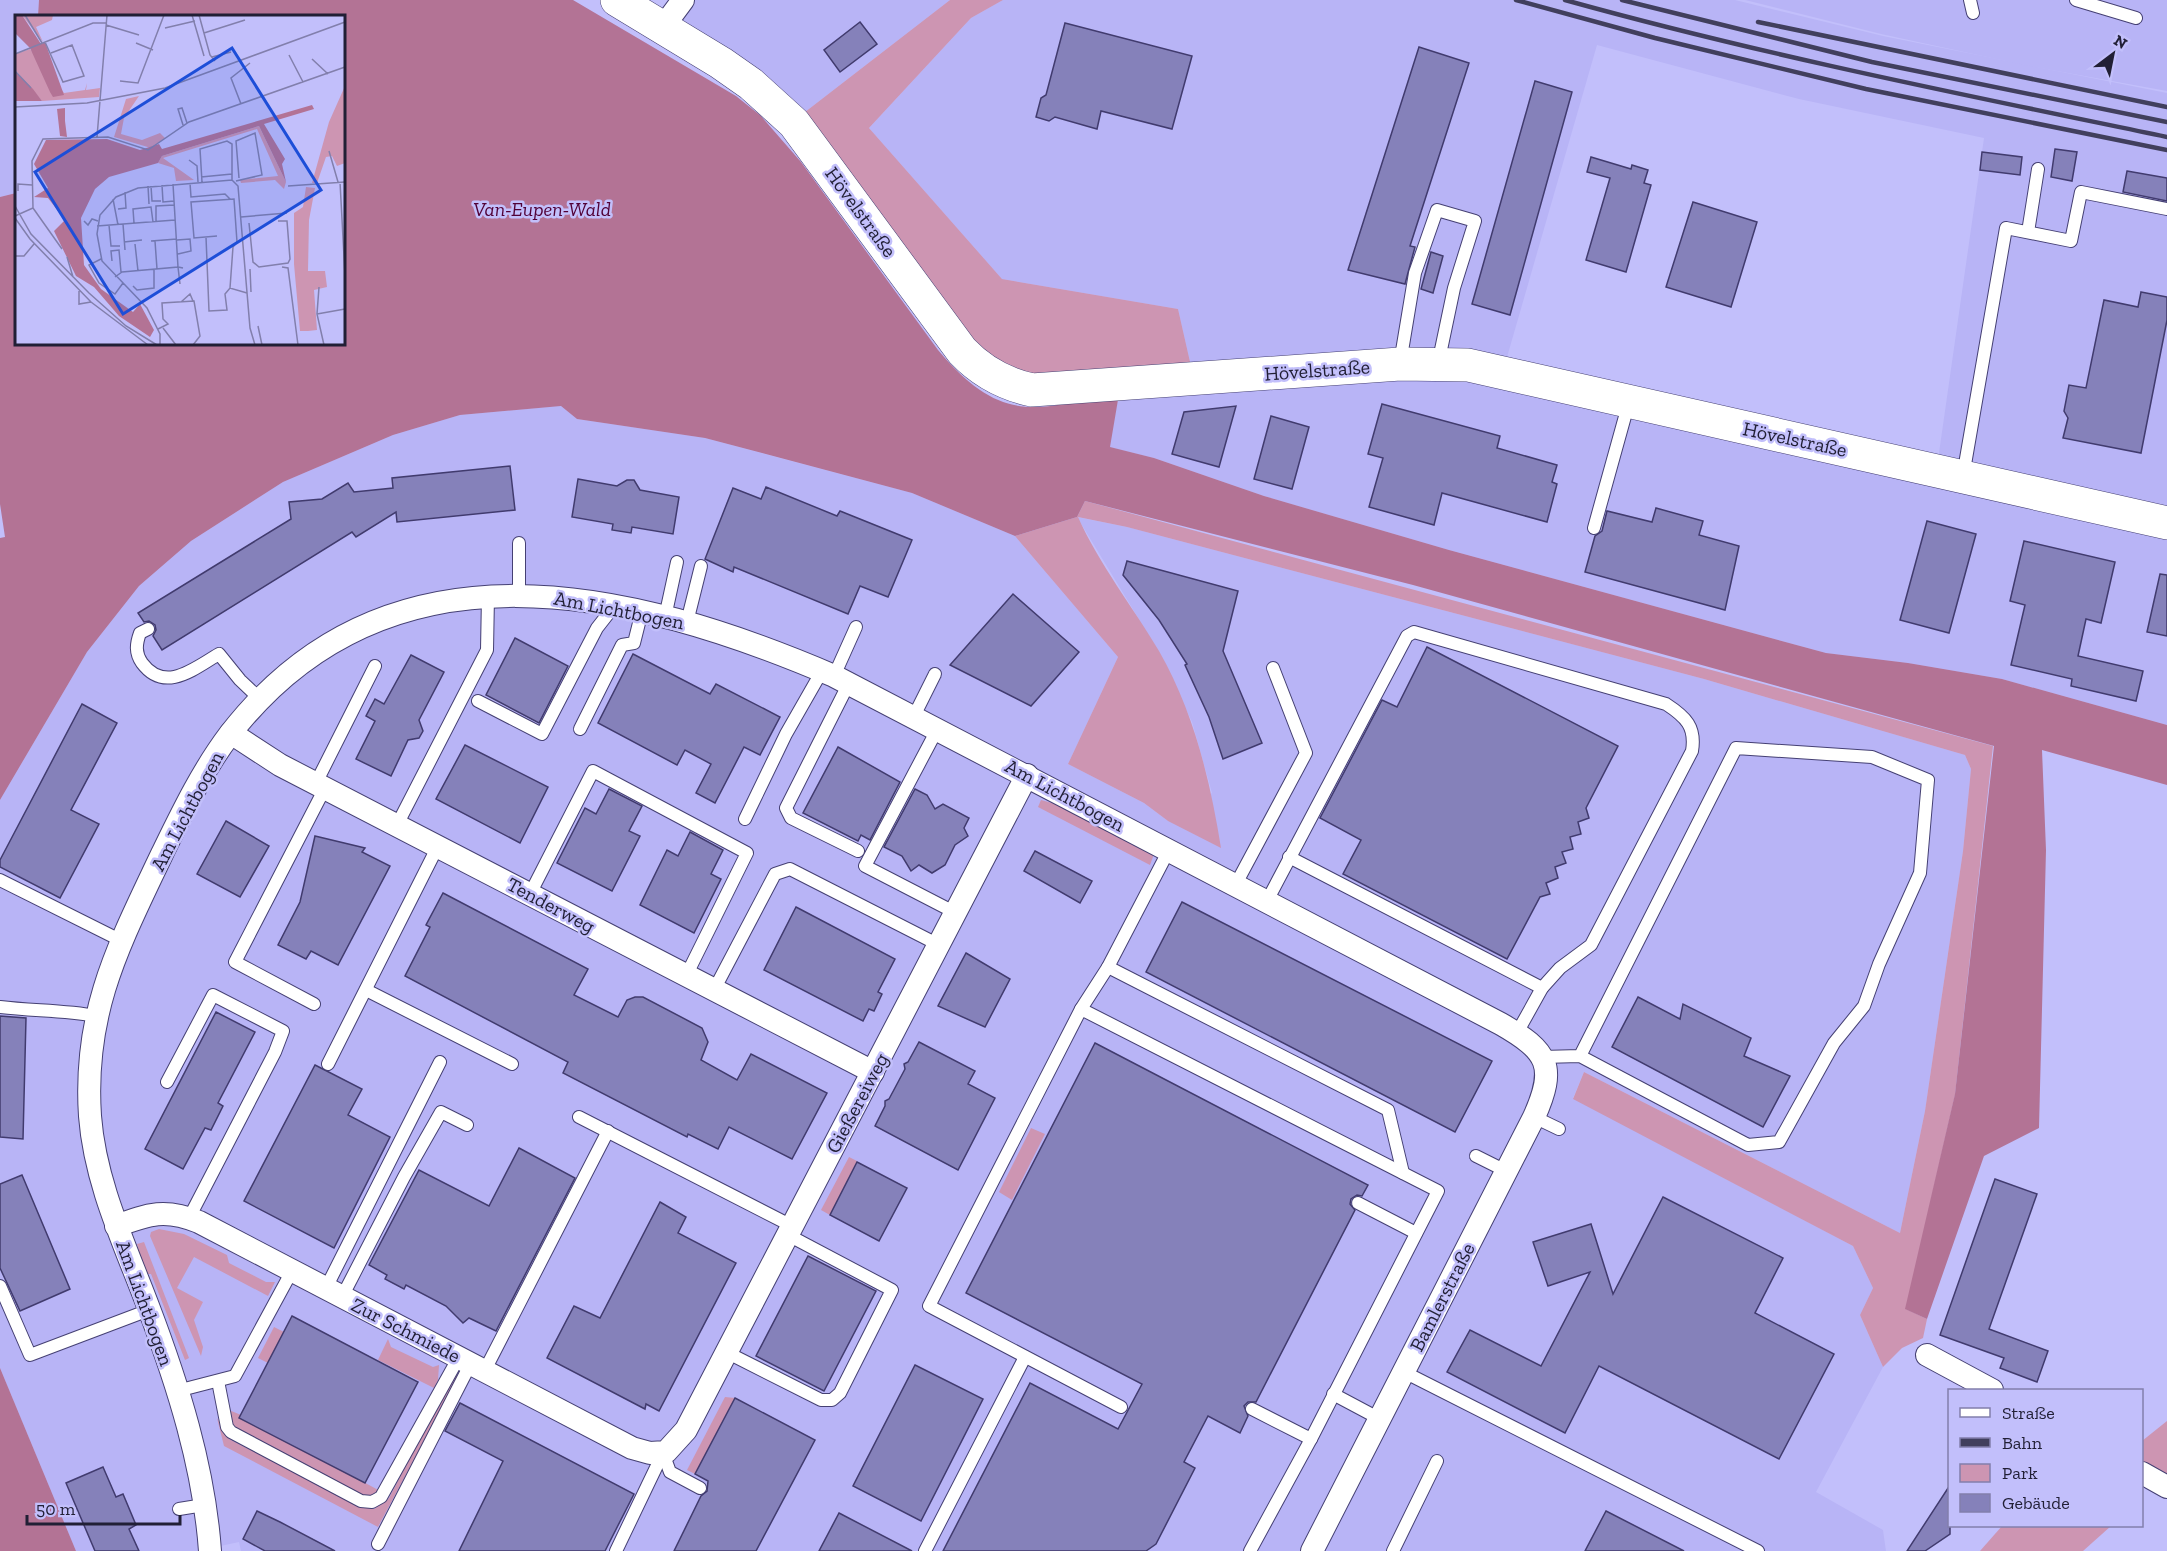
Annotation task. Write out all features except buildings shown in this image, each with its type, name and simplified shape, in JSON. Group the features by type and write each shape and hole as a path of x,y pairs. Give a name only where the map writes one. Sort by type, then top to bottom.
{"main road":[{"name":"Hövelstraße","path":"617,0 751,84 794,123 962,351 984,372 1005,382 1032,390 1400,364 1468,365 2167,524"}],"street":[{"path":"663,27 683,0"},
{"name":"Am Lichtbogen","path":"210,1551 193,1446 177,1391 149,1310 116,1226 100,1173 92,1131 90,1059 96,1016 107,975 120,940 190,797 231,733 277,683 309,659 369,625 422,608 464,598 519,594 583,599 642,611 676,619 786,654 915,716 1236,884 1530,1044"},
{"name":"Tenderweg","path":"231,733 280,765 873,1072"},
{"name":"Gießereiweg","path":"663,1453 676,1443 686,1430 1027,775"},
{"name":"Bamlerstraße","path":"1312,1551 1534,1117 1548,1080 1530,1044"},
{"name":"Zur Schmiede","path":"116,1226 151,1213 189,1218 632,1448 650,1453 663,1453"},
{"path":"1927,1355 1990,1389"},
{"path":"2143,1474 2167,1487"}],"lane":[{"path":"1970,0 1973,13"},
{"path":"2076,0 2136,18"},
{"path":"2028,232 2038,169"},
{"path":"1963,477 2006,228 2071,241 2081,192 2167,209"},
{"path":"1400,364 1415,273 1437,210 1475,221 1454,288 1438,364"},
{"path":"1594,528 1629,402"},
{"path":"519,543 519,594"},
{"path":"676,619 677,562"},
{"path":"676,619 701,566"},
{"path":"397,825 487,650 488,596"},
{"path":"478,701 542,734 597,628 615,605"},
{"path":"580,729 622,645 634,643 642,611"},
{"path":"856,627 786,808 791,818 858,851"},
{"path":"148,629 140,633 136,643 137,655 150,672 159,678 170,680 181,676 219,654 240,680 261,700"},
{"path":"1267,901 1407,636 1414,632 1666,704 1679,712 1692,728 1692,751 1591,945 1560,968 1542,988 1530,1044 1580,1056 1748,1145 1779,1142 1834,1043 1864,1006 1879,964 1920,873 1928,780 1872,757 1736,747 1580,1056"},
{"path":"314,1004 235,962 321,785 375,666"},
{"path":"1236,884 1306,753 1273,668"},
{"path":"915,716 935,675"},
{"path":"745,819 786,734 835,677"},
{"path":"938,728 865,866 956,913"},
{"path":"530,894 593,771 747,853 686,976"},
{"path":"328,1064 438,846"},
{"path":"1121,1407 929,1306 1081,1008 1108,968 1168,850"},
{"path":"1289,857 1542,988"},
{"path":"714,990 775,874 790,869 939,945"},
{"path":"0,880 120,940"},
{"path":"1108,968 1388,1110 1403,1173"},
{"path":"366,990 512,1064"},
{"path":"167,1082 213,995 283,1031 275,1052 189,1218"},
{"path":"0,1007 36,1012 74,1012 96,1016"},
{"path":"1081,1008 1438,1191 1334,1395 1250,1551"},
{"path":"334,1293 440,1062"},
{"path":"334,1293 441,1112 467,1125"},
{"path":"579,1117 790,1231 892,1290 840,1393 832,1400 821,1400 726,1352"},
{"path":"1534,1117 1559,1129"},
{"path":"378,1544 472,1363 608,1131"},
{"path":"1476,1156 1506,1171"},
{"path":"1358,1203 1416,1233"},
{"path":"177,1391 235,1376 292,1271"},
{"path":"0,1286 30,1355 149,1310"},
{"path":"925,1551 1025,1357"},
{"path":"218,1381 227,1427 231,1432 361,1501 372,1503 381,1497 472,1363"},
{"path":"1404,1372 1758,1551"},
{"path":"1334,1395 1380,1419"},
{"path":"1252,1409 1311,1439"},
{"path":"663,1453 670,1472 699,1488"},
{"path":"616,1551 663,1453"},
{"path":"1393,1551 1437,1461"},
{"path":"179,1509 204,1505"}],"shaded area":[{"path":"0,0 39,0 38,15 15,15 15,193 0,197"},
{"path":"690,0 950,0 796,119 670,26"},
{"path":"1003,0 1735,0 1883,36 2167,93 2167,520 1937,467 1984,138 1799,99 1597,45 1503,371 1193,375 1178,309 1002,279 869,128 971,18"},
{"path":"1745,0 2167,0 2167,91 2024,65 1881,34"},
{"path":"1405,366 2167,526 2167,725 2002,679 1908,663 1826,653 1449,550 1264,496 1154,458 1109,447 1120,388"},
{"path":"561,406 577,419 705,438 912,493 1015,536 1118,657 1068,764 1144,803 1168,821 1212,793 1192,722 1160,654 1077,517 1127,527 1704,679 1965,755 1971,769 1963,851 1925,1111 1900,1233 1584,1072 1573,1098 1853,1246 1873,1288 1860,1315 1883,1367 1816,1492 1883,1530 1886,1551 241,1551 239,1542 197,1551 76,1551 0,1368 0,800 87,652 139,586 191,541 283,482 393,435 460,415"}],"green space":[{"name":"Van-Eupen-Wald","path":"39,0 573,0 736,96 761,116 801,162 938,350 980,390 1000,401 1020,406 1042,407 1065,404 1120,388 1110,447 1154,458 1264,496 1449,550 1826,653 1908,663 2002,679 2167,725 2167,785 2042,750 2046,850 2039,1128 1984,1156 1927,1319 1905,1309 1955,1094 1994,746 1413,585 1085,501 1077,517 1015,536 912,493 705,438 577,419 561,406 460,415 393,435 283,482 191,541 139,586 87,652 0,800 0,538 5,537 0,504 0,197 15,193 15,345 345,345 345,15 38,15"},
{"path":"950,0 1003,0 971,18 869,128 1002,279 1178,309 1193,375 1032,386 986,369 796,119"},
{"path":"1085,501 1993,746 1955,1095 1906,1309 1927,1319 1923,1338 1902,1348 1883,1367 1860,1315 1873,1288 1853,1246 1573,1099 1584,1072 1900,1233 1925,1111 1963,851 1971,769 1965,755 1704,679 1127,527 1078,517 1106,568 1159,651 1182,698 1206,772 1221,848 1168,821 1144,803 1068,764 1118,657 1015,536 1077,517"},
{"path":"1041,800 1059,805 1154,854 1150,865 1038,807"},
{"path":"1031,1128 1045,1134 1012,1200 999,1192"},
{"path":"849,1157 857,1161 830,1215 821,1210"},
{"path":"159,1229 184,1234 227,1255 229,1263 266,1282 275,1282 268,1296 194,1257 177,1288 203,1302 194,1320 203,1347 201,1356 150,1236 151,1232"},
{"path":"144,1242 189,1358 185,1360 151,1274 145,1274 137,1244"},
{"path":"274,1327 284,1332 268,1363 258,1358"},
{"path":"388,1339 391,1347 433,1367 439,1365 438,1380 434,1388 378,1360"},
{"path":"0,1368 76,1551 0,1551"},
{"path":"454,1373 459,1375 378,1527 224,1446 217,1418 229,1439 358,1505 374,1509 389,1498"},
{"path":"725,1397 735,1398 695,1474 687,1470"},
{"path":"229,1410 380,1491 367,1497 235,1429 231,1423"},
{"path":"2167,1421 2167,1478 2143,1464 2143,1440"},
{"path":"2001,1527 2110,1527 2083,1551 1980,1551"}],"railway":[{"path":"1516,0 1655,38 1866,89 2167,150"},
{"path":"1565,0 1714,39 1940,90 2167,137"},
{"path":"1622,0 1872,62 2167,122"},
{"path":"1758,22 2167,107"}]}
